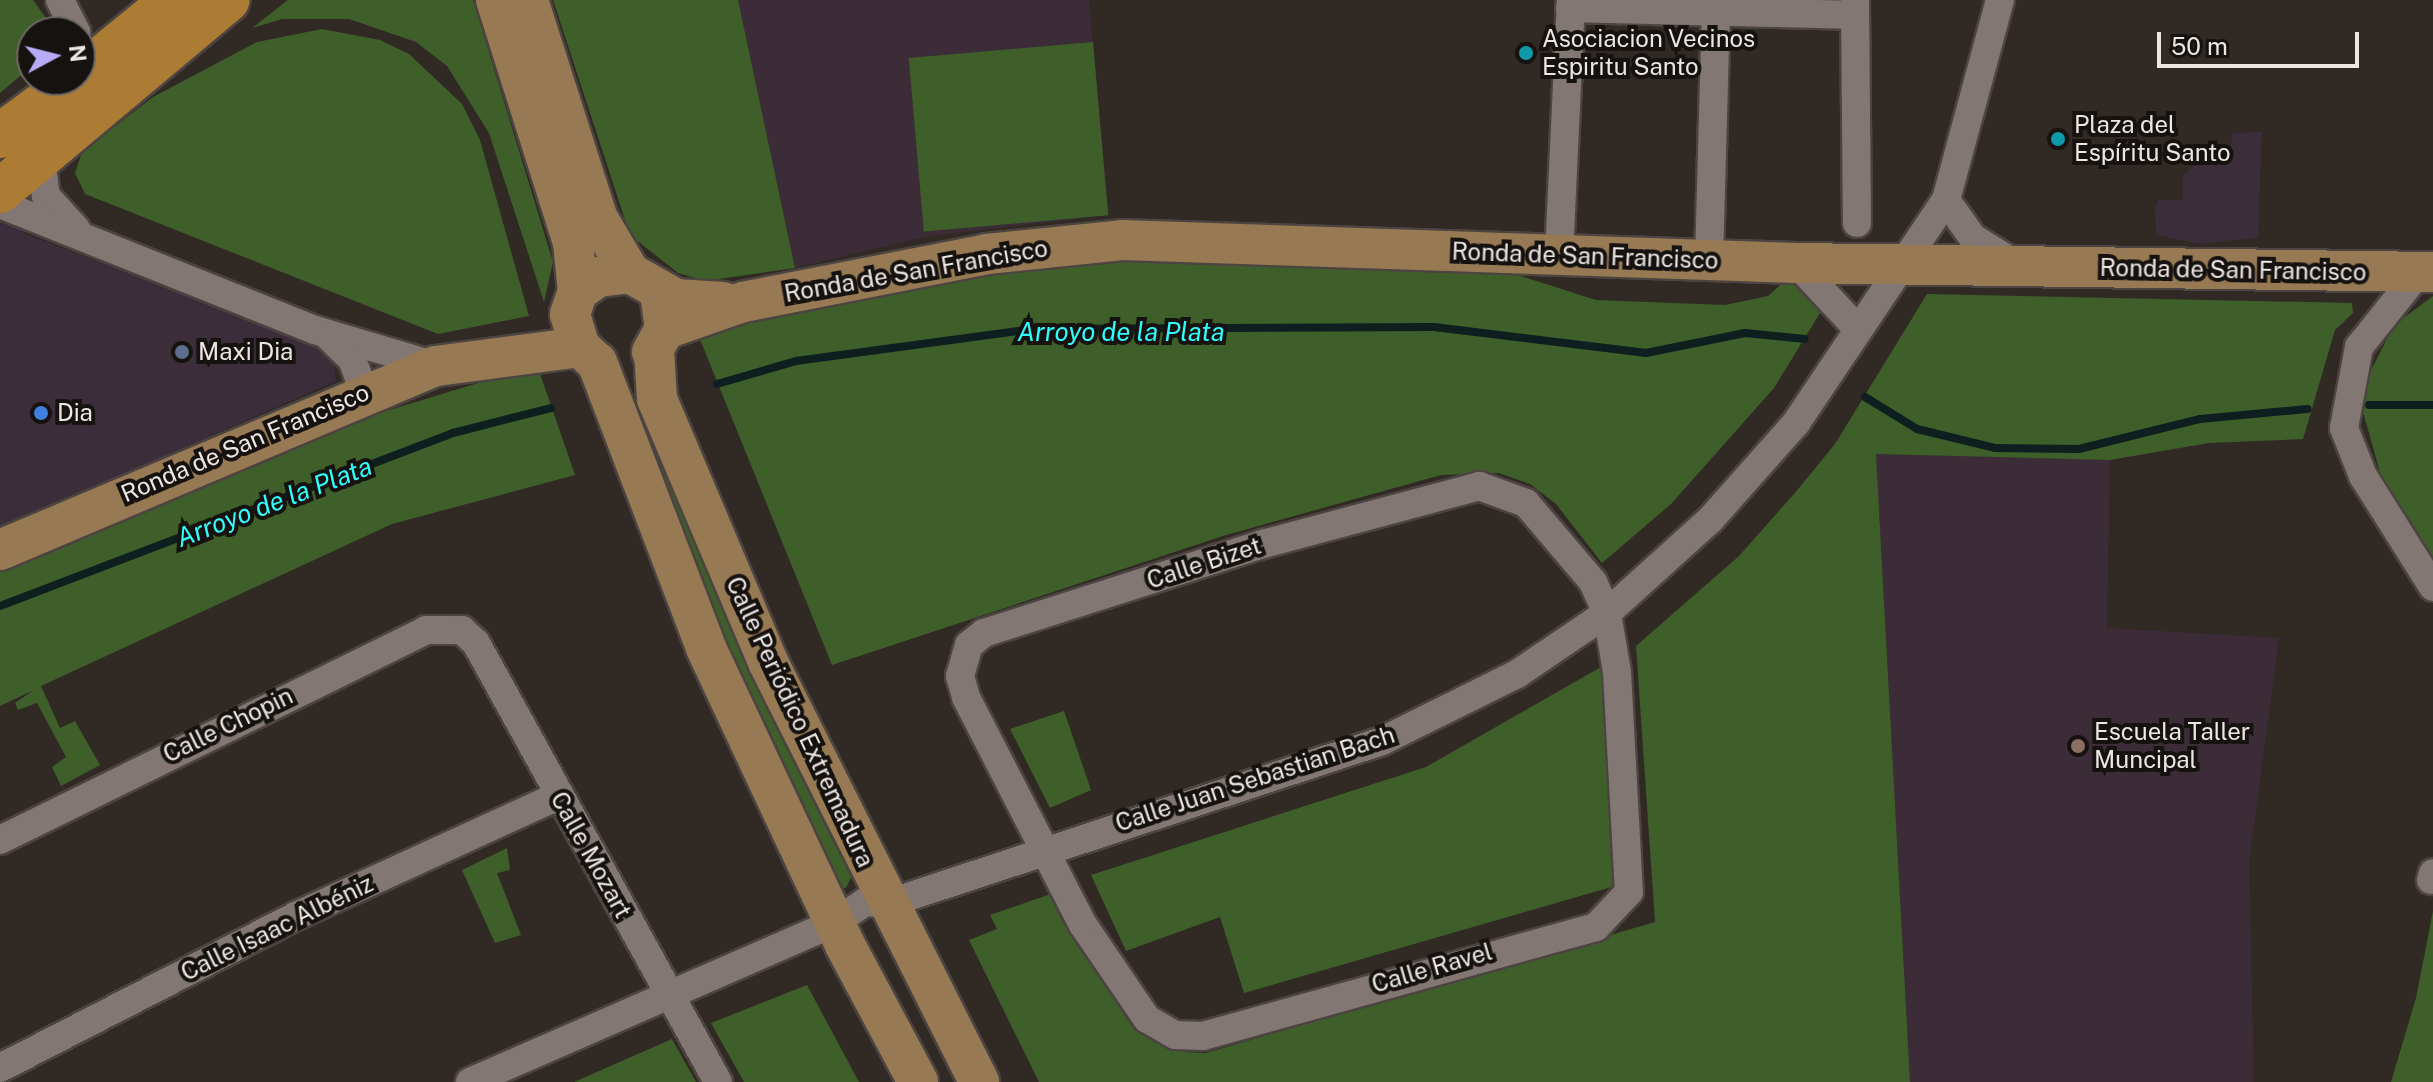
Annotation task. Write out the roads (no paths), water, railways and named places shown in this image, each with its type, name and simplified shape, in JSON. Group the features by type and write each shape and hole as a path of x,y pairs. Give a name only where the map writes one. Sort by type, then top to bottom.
{"main road":[{"path":"96,63 173,0"},
{"path":"0,191 228,0"},
{"path":"496,0 573,243 581,329 706,648 834,923 918,1082"},
{"name":"Calle Periódico Extremadura","path":"528,0 598,219 652,311 657,399 677,449 768,662 886,904 979,1082"},
{"path":"0,136 54,96"},
{"name":"Ronda de San Francisco","path":"581,329 598,277 652,311 743,302 987,254 1122,240 1796,263 2426,272"},
{"name":"Ronda de San Francisco","path":"581,329 627,365 652,311"},
{"name":"Ronda de San Francisco","path":"0,550 364,392 436,366 581,329"}],"street":[{"name":"Calle Juan Sebastian Bach","path":"834,923 862,923 886,904 1042,850 1382,741 1517,674 1607,613 1749,479 1796,423 1855,326 1905,264 1946,200 2000,0"},
{"path":"1559,255 1570,4 1716,12 1855,8 1857,223"},
{"path":"1709,260 1716,12"},
{"path":"41,157 46,196 76,230"},
{"path":"1946,200 1973,238 2018,266"},
{"path":"0,204 76,230 315,330 436,366"},
{"path":"1796,263 1855,326"},
{"path":"2426,272 2359,347 2344,428 2363,476 2433,587"},
{"path":"315,330 352,359 364,392"},
{"name":"Calle Bizet","path":"1042,850 960,676 969,645 984,633 1263,544 1479,486 1526,503 1593,582 1607,613"},
{"name":"Calle Ravel","path":"1042,850 1103,960 1147,1019 1175,1035 1203,1036 1596,927 1629,892 1632,867 1607,613"},
{"name":"Calle Chopin","path":"0,840 426,630 462,630"},
{"name":"Calle Mozart","path":"462,630 476,643 718,1082"},
{"name":"Calle Isaac Albéniz","path":"4,1069 296,916 558,796"},
{"path":"470,1082 834,923"}],"waterway":[{"name":"Arroyo de la Plata","path":"717,384 796,361 1033,329 1434,327 1646,353 1745,333 1805,339"},
{"path":"1865,397 1917,429 1995,448 2079,449 2200,419 2308,409"},
{"path":"2369,405 2433,405"},
{"name":"Arroyo de la Plata","path":"0,606 453,433 551,408"}],"place":[{"name":"Asociacion Vecinos Espiritu Santo","path":"1526,53"},
{"name":"Plaza del Espíritu Santo","path":"2058,139"},
{"name":"Maxi Dia","path":"182,352"},
{"name":"Dia","path":"41,413"},
{"name":"Escuela Taller Muncipal","path":"2078,746"}]}
